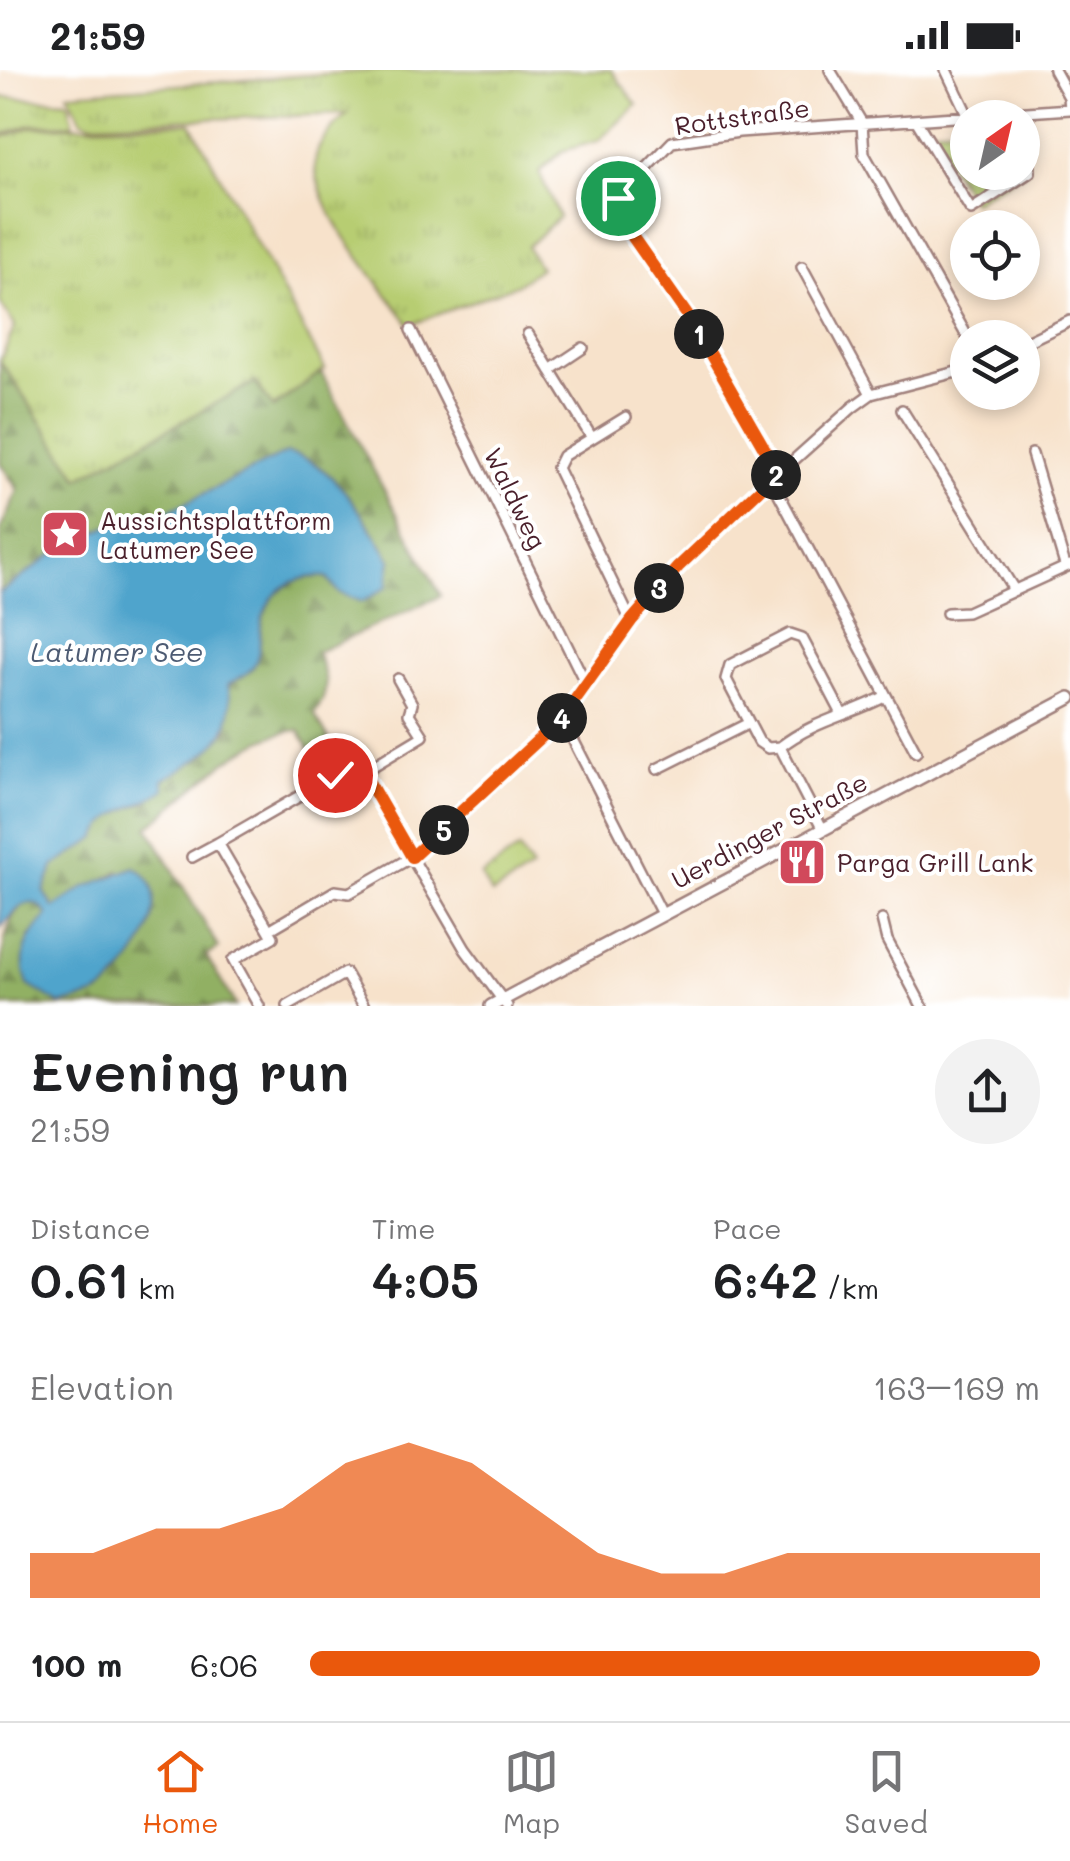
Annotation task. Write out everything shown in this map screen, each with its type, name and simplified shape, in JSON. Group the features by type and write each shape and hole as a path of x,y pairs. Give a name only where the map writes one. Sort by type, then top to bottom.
{"street":[{"path":"830,70 862,122 864,154 958,320"},
{"path":"946,70 960,100"},
{"path":"1054,70 1069,97 1070,110"},
{"name":"Rottstraße","path":"1040,112 1070,110"},
{"name":"Rottstraße","path":"916,752 692,322 633,242 614,204 672,142 862,122 950,117"},
{"path":"916,120 950,176"},
{"path":"959,190 971,210 1002,190"},
{"path":"802,267 871,394"},
{"path":"1040,335 1070,321"},
{"name":"Waldweg","path":"410,330 586,684"},
{"path":"528,334 592,438"},
{"path":"550,370 583,348"},
{"path":"269,930 335,891 349,892 412,857 562,718 632,620 695,549 871,394 950,374"},
{"path":"902,410 1013,588"},
{"path":"626,417 562,456 557,468 632,620"},
{"path":"947,613 967,612 1068,565 1032,454"},
{"path":"841,712 802,638 790,634 730,665 726,679 759,742 768,748 780,747 841,712 855,712 886,696"},
{"path":"363,772 423,736 398,680"},
{"name":"Uerdinger Straße","path":"500,1004 660,912 1070,698"},
{"path":"562,718 660,912"},
{"path":"658,769 749,723"},
{"path":"780,747 822,828"},
{"path":"192,857 358,763 500,1004"},
{"path":"218,843 273,937 233,960 259,1006"},
{"path":"882,920 886,940 922,1006"},
{"path":"288,1006 345,973 364,1006"}],"green space":[{"path":"381,70 611,70 637,105 598,141 562,151 539,172 559,217 527,247 540,268 516,285 410,325 350,245 335,221 317,177 320,145 347,114 90,123 82,120 68,93"},
{"path":"0,97 68,101 74,124 30,125 0,136"},
{"path":"191,123 325,369 272,408 254,383 79,478 0,361 15,326 0,303 0,138 31,127"},
{"path":"950,128 950,165 929,129"},
{"path":"965,190 992,190 972,202"},
{"path":"0,361 79,478 255,382 273,408 321,372 441,596 317,652 326,684 314,714 343,762 323,773 299,730 278,734 238,754 148,827 219,948 206,956 236,1006 0,1006 3,950 10,923 23,905 35,902 43,908 48,915 29,939 81,1000 101,992 120,976 119,871 54,908 44,891 53,866 97,838 101,826 116,812 146,802 163,780 228,730 228,685 253,667 266,609 278,592 295,581 327,577 339,593 391,560 334,480 303,458 286,453 155,518 129,518 68,543 0,593 0,530 18,490 0,463"},
{"path":"519,849 532,869 492,894 481,876"}],"water":[{"name":"Latumer See","path":"286,453 319,467 348,495 391,560 387,587 362,602 339,593 326,577 304,578 278,592 262,621 253,667 228,685 229,719 215,744 163,780 165,789 118,814 97,838 54,866 44,891 54,908 85,887 135,867 148,879 154,895 149,930 129,964 94,996 60,1004 28,985 25,974 26,947 48,915 35,904 22,906 0,929 0,593 68,543 129,518 155,518"}],"place":[{"name":"Aussichtsplattform Latumer See","path":"65,534"},
{"name":"Parga Grill Lank","path":"802,862"}],"route":[{"path":"335,775 358,763 412,857 562,718 632,620 678,567 778,472 692,322 616,213 614,204 618,198"}]}
